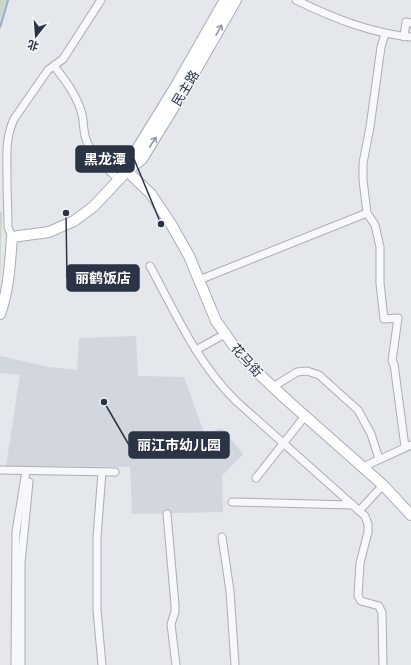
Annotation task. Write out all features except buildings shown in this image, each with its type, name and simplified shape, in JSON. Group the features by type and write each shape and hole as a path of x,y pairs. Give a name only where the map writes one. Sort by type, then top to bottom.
{"main road":[{"name":"民主路","path":"127,171 134,154 177,84 225,0"},
{"name":"民主路","path":"12,237 49,232 74,220 93,207 127,171 142,159 205,55 236,0"},
{"name":"花马街","path":"127,171 151,194 161,209 189,256 216,321 247,362 383,485 411,515"},
{"path":"0,314 8,285 12,237"}],"street":[{"path":"12,237 8,227 7,148 9,133 14,119 48,70 63,59 101,0"},
{"path":"296,0 316,10 355,25 385,34 407,37 406,22 411,23"},
{"path":"363,467 408,446 394,364 392,361 398,318 384,319 380,282 380,247 375,225 367,213 362,180 363,163 370,127 381,47 385,34"},
{"path":"54,66 66,81 77,102 82,115 84,135 89,147 97,158 119,180"},
{"path":"199,280 367,213"},
{"path":"150,266 196,350 211,373 227,392 353,505 367,520 368,532 360,563 358,596 361,601 379,606 382,613 383,665"},
{"path":"196,350 225,334"},
{"path":"273,387 297,372 307,371 319,375 358,410 371,434 380,459"},
{"path":"256,478 305,416"},
{"path":"0,470 27,474 116,472"},
{"path":"102,472 97,537 97,610 102,665"},
{"path":"14,665 16,532 27,474"},
{"path":"21,665 21,563 27,474"},
{"path":"359,511 383,485"},
{"path":"232,502 353,505"},
{"path":"167,514 175,605 175,612 171,624 176,665"},
{"path":"222,537 230,591 235,665"}],"shaded area":[{"path":"136,336 138,376 184,377 205,435 212,436 211,432 222,428 243,454 222,476 223,512 132,514 130,467 6,466 20,375 0,373 0,356 49,367 77,370 79,338"}],"green space":[{"path":"0,0 6,0 0,20"},
{"path":"0,212 2,212 0,284"}],"waterway":[{"path":"0,27 8,0"}],"place":[{"name":"丽鹤饭店","path":"66,213"},
{"name":"黑龙潭","path":"161,224"},
{"name":"丽江市幼儿园","path":"104,402"}]}
